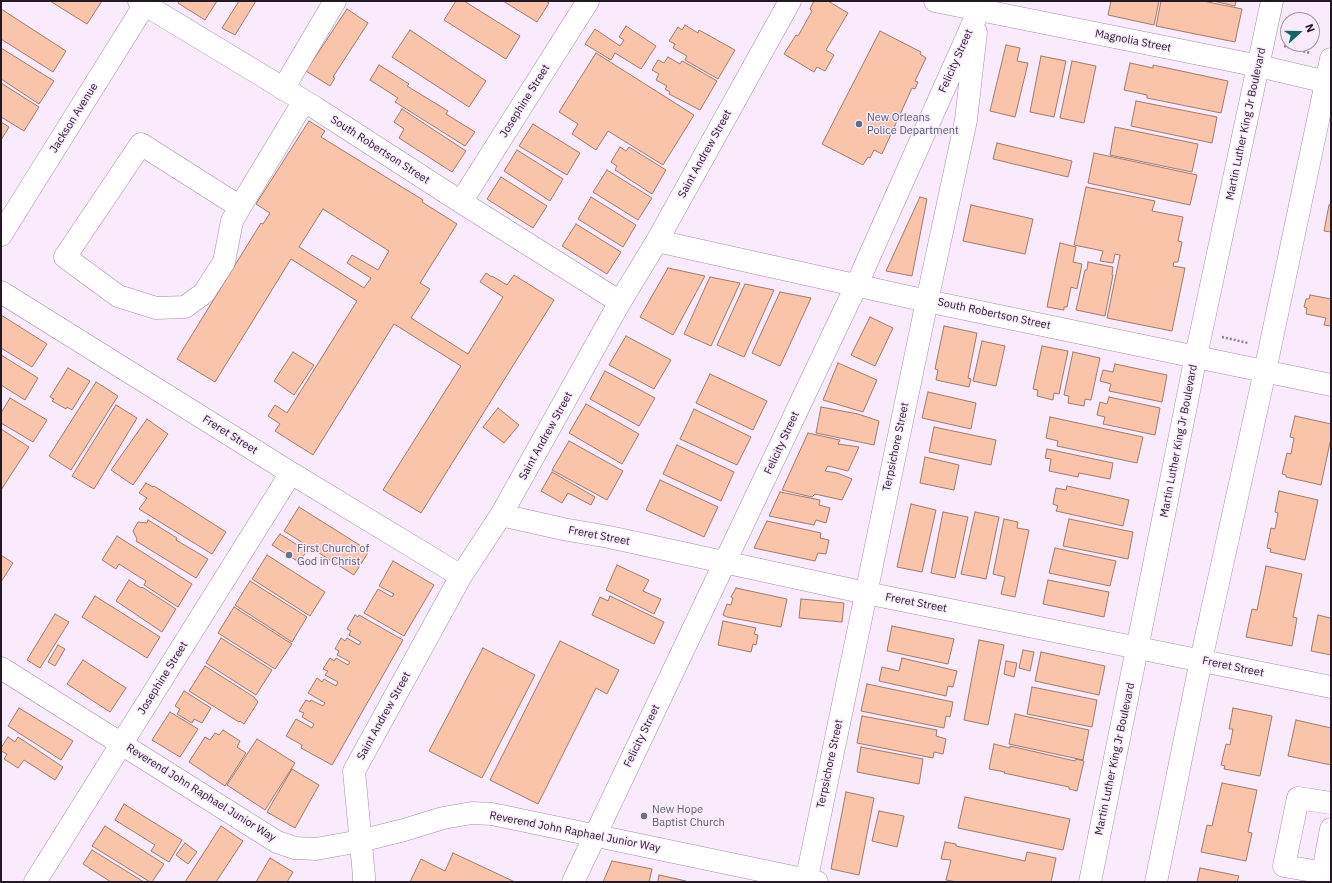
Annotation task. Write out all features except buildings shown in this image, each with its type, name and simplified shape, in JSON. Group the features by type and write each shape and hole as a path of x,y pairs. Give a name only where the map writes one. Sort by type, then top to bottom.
{"street":[{"path":"283,89 335,1"},
{"name":"Josephine Street","path":"461,202 588,1"},
{"name":"Saint Andrew Street","path":"364,882 354,771 461,576 501,515 620,302 657,241 790,1"},
{"name":"Magnolia Street","path":"935,1 981,6 1259,66 1328,83"},
{"name":"Martin Luther King Jr Boulevard","path":"1090,882 1196,356 1272,1"},
{"name":"South Robertson Street","path":"144,2 304,101 620,302"},
{"name":"Jackson Avenue","path":"1,234 144,2"},
{"name":"Felicity Street","path":"573,882 857,284 981,6"},
{"name":"Terpsichore Street","path":"810,881 866,593 966,120 981,6"},
{"path":"1156,882 1201,660 1328,83 1324,56"},
{"path":"240,207 141,144 65,257 118,296 156,308 185,307 204,293 224,262 232,221 304,101"},
{"name":"South Robertson Street","path":"657,241 927,300 1331,385"},
{"name":"Freret Street","path":"1,292 291,473 461,576"},
{"name":"Josephine Street","path":"35,882 291,473"},
{"name":"Freret Street","path":"501,515 866,593 1331,687"},
{"name":"Reverend John Raphael Junior Way","path":"1,668 277,842 295,848 316,849 360,841 443,818 472,813 492,814 810,881"},
{"path":"1331,803 1298,798 1284,866 1327,873 1331,829"}],"path":[{"path":"1307,52 1324,56"},
{"path":"1221,337 1254,344"}],"place":[{"name":"New Orleans Police Department","path":"859,124"},
{"name":"First Church of God in Christ","path":"289,555"},
{"name":"New Hope Baptist Church","path":"644,816"}]}
